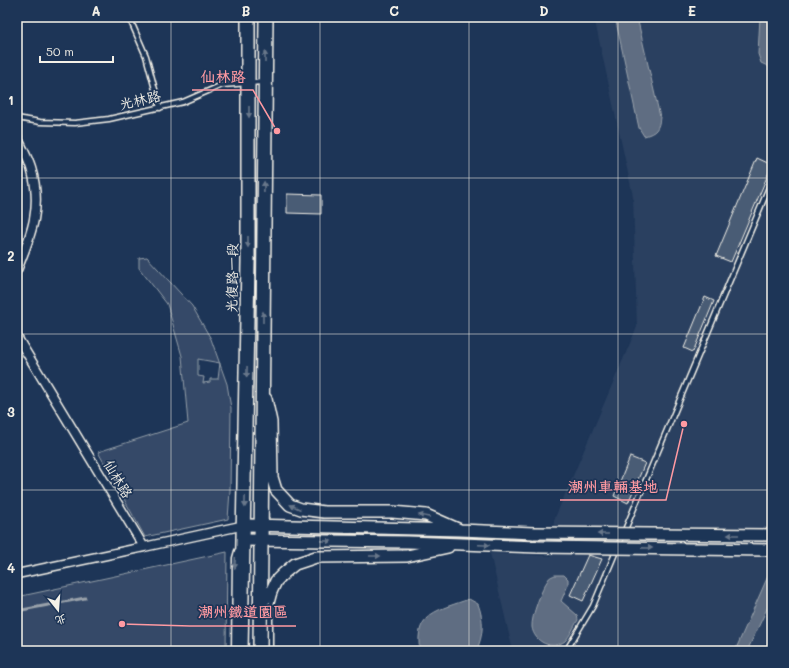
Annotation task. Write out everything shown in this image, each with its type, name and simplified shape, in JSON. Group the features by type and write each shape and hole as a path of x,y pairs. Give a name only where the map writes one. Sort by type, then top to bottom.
{"main road":[{"name":"光復路一段","path":"241,651 245,525 249,81 248,17"},
{"path":"260,651 259,540 266,17"}],"street":[{"path":"17,137 31,168 36,194 34,227 17,270"},
{"name":"仙林路","path":"17,337 144,547"},
{"path":"262,384 271,422 272,477 276,490 290,504 301,509 324,512 392,512 426,515 460,530"},
{"path":"17,574 245,525 534,533 772,535"},
{"path":"244,540 463,544 538,547 772,550"},
{"path":"259,606 271,592 276,581 295,564 316,557 406,556 463,544"}],"lane":[{"path":"129,17 146,56 160,108"},
{"name":"光林路","path":"17,118 40,122 75,124 109,119 183,102 222,85 249,81 265,82"},
{"path":"566,651 593,606 772,180"},
{"path":"234,651 235,558 245,525"},
{"path":"270,651 270,609 276,581"}],"shaded area":[{"path":"594,17 772,17 772,630 763,651 513,651 490,553 552,556 554,520 637,327 633,196"},
{"path":"615,17 637,17 660,117 659,125 656,130 644,136 639,128"},
{"path":"760,17 772,17 772,68 761,63 758,54"},
{"path":"147,257 192,306 211,339 220,363 198,359 198,376 204,377 203,383 210,382 210,379 218,379 220,364 227,384 231,408 230,491 228,519 145,537 98,452 188,423 182,356 167,304 139,268 139,258"},
{"path":"227,552 226,651 17,651 17,597"},
{"path":"772,567 772,598 747,651 735,651"},
{"path":"555,575 564,575 568,579 568,585 561,601 577,615 578,620 565,641 560,644 549,645 540,641 536,637 533,632 532,622 537,603 543,589 549,578"},
{"path":"469,599 478,604 482,622 481,639 476,651 420,651 419,638 421,628 425,620 431,614 439,610"}],"building":[{"path":"757,158 772,165 731,262 716,256"},
{"path":"287,194 321,195 321,214 287,213"},
{"path":"705,297 714,301 693,352 684,348"},
{"path":"630,457 645,463 628,503 614,496"},
{"path":"588,555 602,559 583,601 570,595"}],"waterway":[{"path":"17,611 85,598"}],"place":[{"name":"仙林路","path":"277,131"},
{"name":"潮州車輛基地","path":"684,424"},
{"name":"潮州鐵道園區","path":"122,624"}]}
